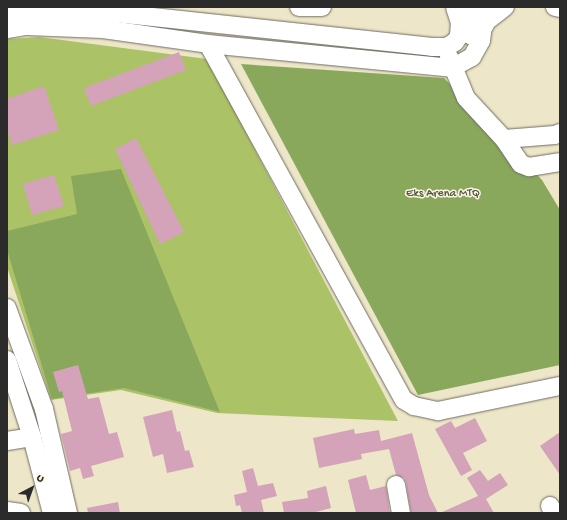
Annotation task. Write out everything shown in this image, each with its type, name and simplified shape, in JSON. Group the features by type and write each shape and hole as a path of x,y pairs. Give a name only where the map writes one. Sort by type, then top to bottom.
{"highway":[{"path":"458,14 468,34 473,34 481,16"}],"street":[{"path":"299,7 322,7"},
{"path":"7,29 104,20 208,44 452,68 472,57 481,41 481,16 505,7"},
{"path":"555,7 560,8"},
{"path":"7,17 42,13 104,20 446,47 459,36 458,14"},
{"path":"208,44 404,400 414,406 438,411 560,386"},
{"path":"446,47 452,68 466,98 504,139 516,158 529,167 560,162"},
{"path":"504,139 548,136 560,132"},
{"path":"7,308 44,409 55,502"},
{"path":"7,360 55,502 68,513"},
{"path":"7,441 32,437"},
{"path":"396,486 401,513"},
{"path":"7,511 21,513"}],"green space":[{"path":"39,37 207,59 398,421 217,413 121,390 51,400 7,267 7,39"},
{"name":"Eks Arena MTQ","path":"241,64 444,78 542,180 560,210 560,365 418,395"},
{"path":"121,169 220,412 124,388 52,399 7,250 7,231 77,214 71,176"}],"building":[{"path":"179,52 186,70 91,106 84,88"},
{"path":"44,86 59,130 12,145 7,129 7,99"},
{"path":"136,138 184,232 160,244 115,149"},
{"path":"54,175 64,206 32,215 23,184"},
{"path":"78,365 88,399 99,397 109,434 117,432 124,457 91,466 94,476 83,479 80,468 70,471 61,434 72,431 62,391 59,392 53,372"},
{"path":"172,410 177,432 180,431 185,451 189,450 194,467 167,473 163,454 153,457 143,417"},
{"path":"475,418 487,441 463,453 472,470 461,476 435,429 451,421 455,428"},
{"path":"354,429 355,434 379,430 381,441 412,433 429,495 438,513 411,513 406,483 404,478 396,475 389,449 361,454 362,459 319,468 313,438"},
{"path":"560,432 560,475 540,446"},
{"path":"253,468 258,486 273,483 277,496 261,500 264,513 242,513 240,505 236,506 234,495 247,492 242,471"},
{"path":"480,470 488,481 500,473 508,485 486,499 494,513 440,513 478,496 467,478"},
{"path":"366,475 370,490 386,486 390,513 356,513 348,480"},
{"path":"326,486 331,508 312,513 284,513 282,502 308,498 307,491"},
{"path":"118,502 120,513 88,513 87,508"}]}
